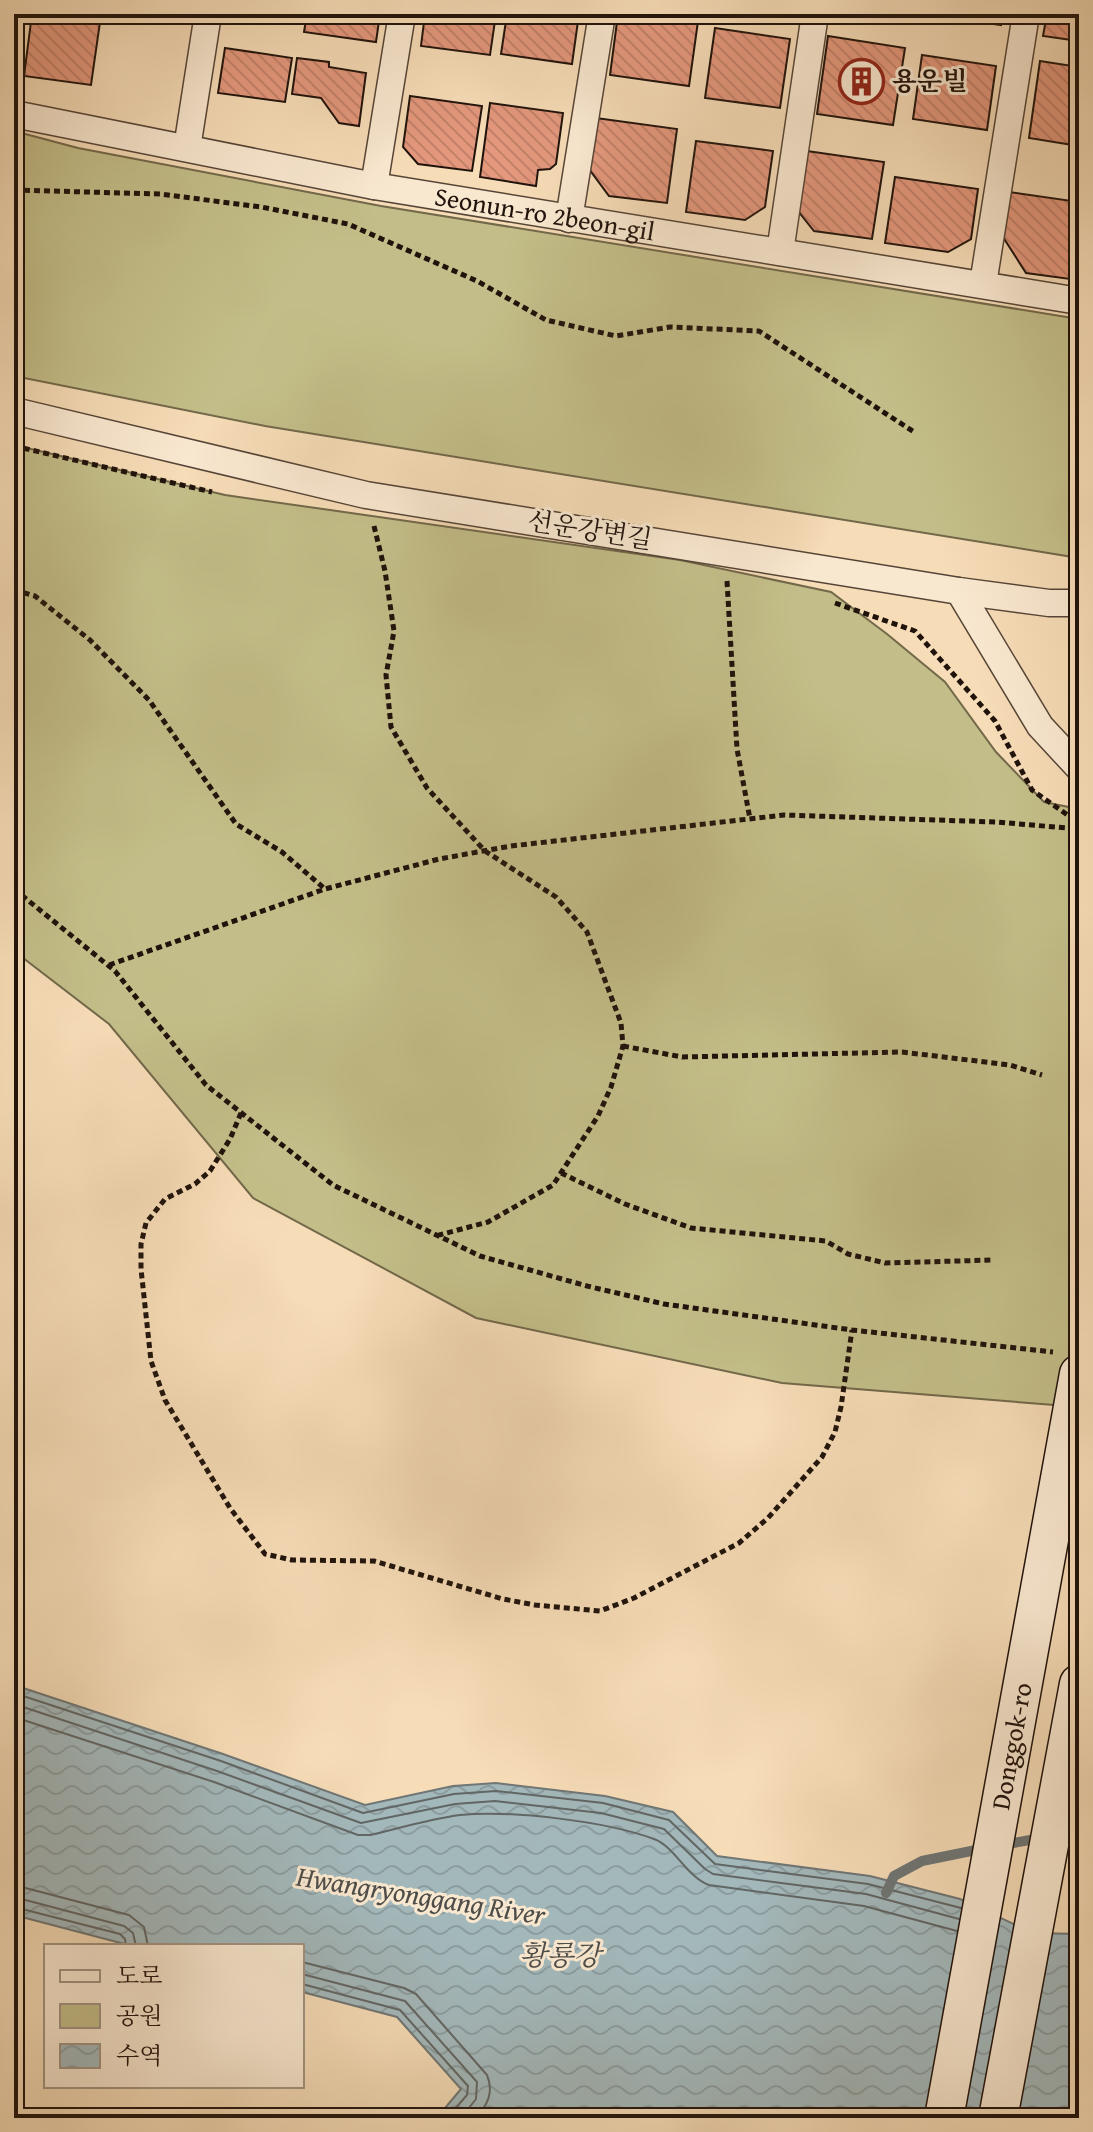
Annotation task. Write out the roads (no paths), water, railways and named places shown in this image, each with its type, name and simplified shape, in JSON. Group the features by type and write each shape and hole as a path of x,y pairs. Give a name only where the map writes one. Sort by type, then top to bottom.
{"main road":[{"name":"Donggok-ro","path":"944,2118 1071,1363"},
{"path":"998,2118 1079,1684"}],"street":[{"path":"187,148 208,14"},
{"path":"374,186 402,14"},
{"path":"569,219 602,14"},
{"path":"780,252 815,14"},
{"path":"983,284 1026,14"},
{"name":"Seonun-ro 2beon-gil","path":"14,114 374,186 1079,301"},
{"name":"선운강변길","path":"14,411 366,495 1049,603"},
{"path":"959,591 1040,726 1079,768"},
{"path":"1049,603 1079,597"},
{"path":"1049,603 1079,603"}],"water":[{"name":"황룡강","path":"14,1685 365,1805 453,1786 496,1783 605,1796 673,1812 717,1856 870,1876 960,1899 1033,1933 1079,1934 1079,2118 421,2118 440,2114 461,2089 397,2017 304,1993 304,1944 124,1944 14,1915"}],"waterway":[{"path":"1057,1836 1079,1834"},
{"path":"1002,1845 1041,1838"},
{"path":"886,1893 894,1876 922,1861 986,1848"}],"place":[{"name":"용운빌","path":"861,81"}],"water label":[{"name":"Hwangryonggang River","path":"421,1895"}]}
